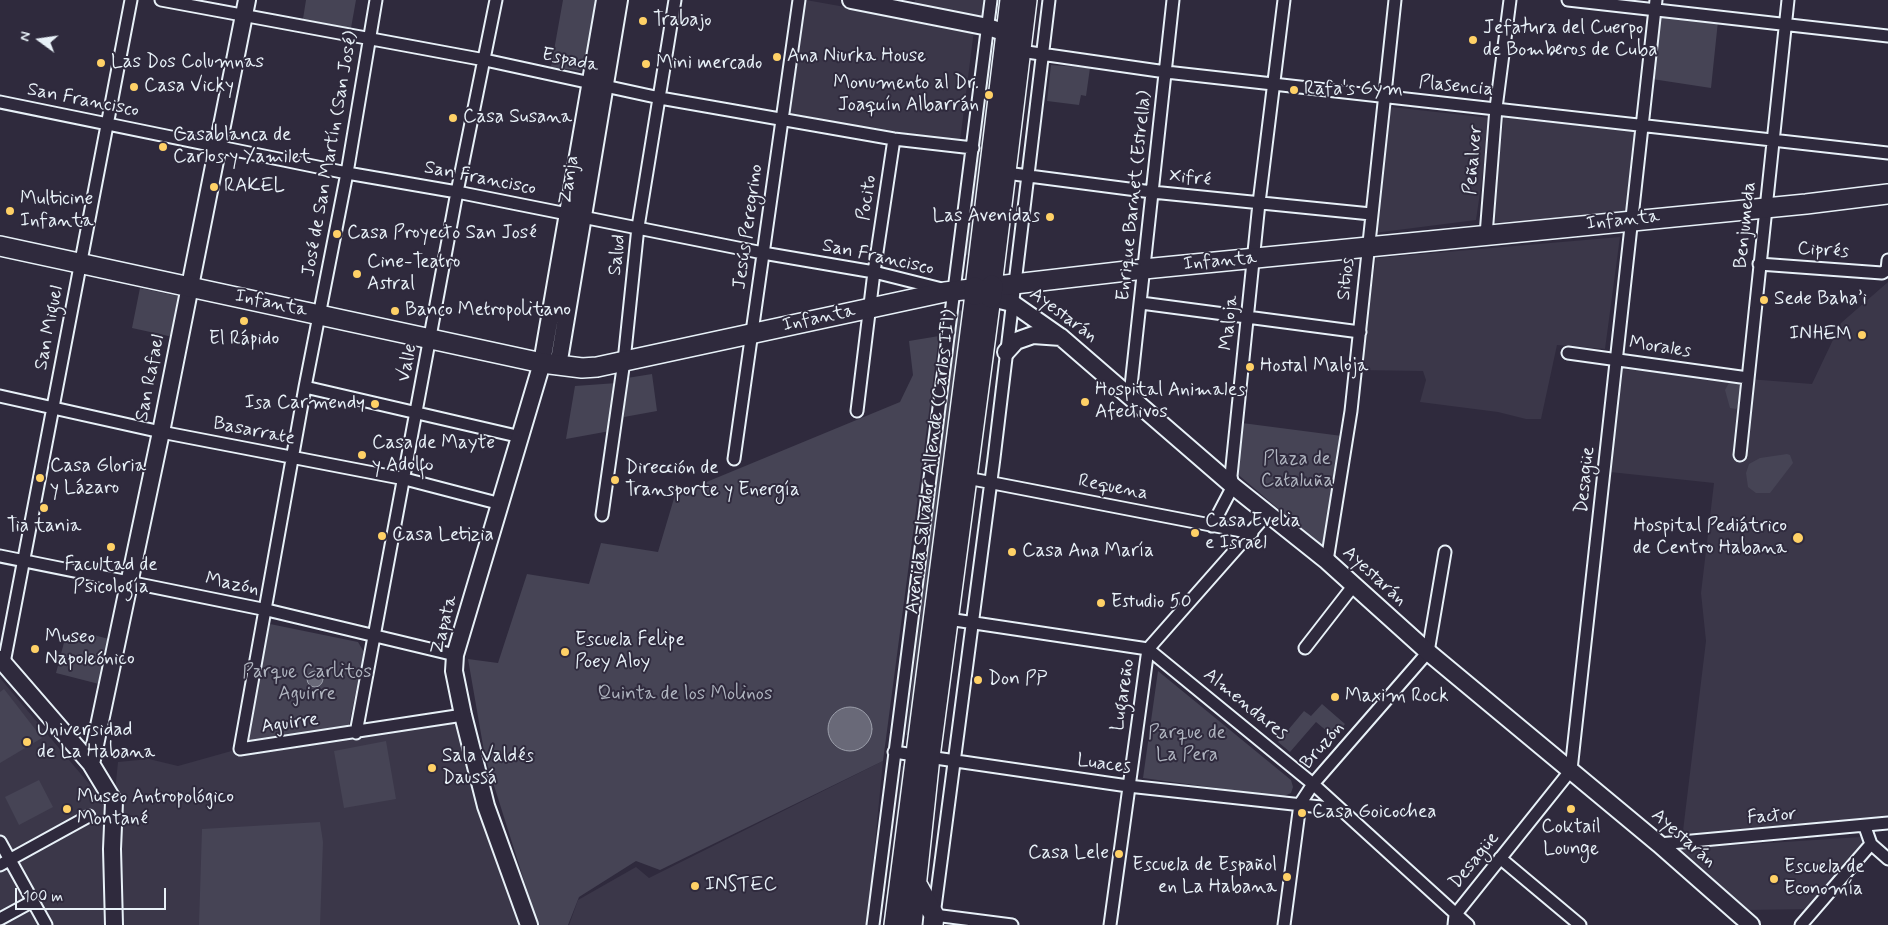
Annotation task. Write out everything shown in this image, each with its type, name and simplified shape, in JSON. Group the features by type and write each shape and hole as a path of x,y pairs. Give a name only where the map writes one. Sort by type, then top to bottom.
{"main road":[{"name":"Zanja","path":"598,85 605,0"},
{"name":"Zanja","path":"550,365 598,85 619,0"},
{"path":"851,0 912,6 988,27 1006,33 1020,51"},
{"name":"Avenida Salvador Allende (Carlos III)","path":"894,925 948,619 967,478 982,288 1010,0"},
{"name":"Avenida Salvador Allende (Carlos III)","path":"912,925 917,884 923,756 982,288 1006,173 1026,0"},
{"name":"San Rafael","path":"91,764 161,432 245,8"},
{"name":"Infanta","path":"0,246 550,365 597,367 954,291 1144,269 1765,208 1888,194"},
{"name":"Ayestarán","path":"982,288 1012,303 1062,338 1233,486 1327,561 1428,652 1660,844 1751,925"},
{"path":"1006,352 1016,341 1033,335 1062,338"},
{"name":"Zapata","path":"529,925 486,806 463,715 454,670 455,655 521,437 550,365"},
{"path":"2,661 91,764 114,802 112,849 114,925"},
{"path":"917,884 934,920"}],"street":[{"name":"San Miguel","path":"2,661 53,408 131,0"},
{"name":"Espada","path":"161,0 245,8 370,38 485,60 660,98 894,139 973,148"},
{"name":"José de San Martín (San José)","path":"240,749 267,610 305,387 347,172 376,0"},
{"name":"Valle","path":"356,733 376,637 457,192 496,0"},
{"name":"Salud","path":"602,515 624,361 638,227 675,0"},
{"name":"Jesús Peregrino","path":"734,459 799,0"},
{"name":"Avenida Salvador Allende (Carlos III)","path":"873,925 991,0"},
{"path":"1012,925 934,920 1049,0"},
{"name":"Enrique Barnet (Estrella)","path":"1130,395 1173,0"},
{"name":"Maloja","path":"1212,526 1233,486 1231,476 1249,318 1259,203 1284,0"},
{"name":"Sitios","path":"1327,561 1360,332 1371,214 1396,0"},
{"name":"Peñalver","path":"1486,235 1496,108 1510,0"},
{"path":"1568,0 1656,5 1785,24 1888,36"},
{"name":"Benjumeda","path":"1740,455 1742,421 1788,0"},
{"name":"Desagüe","path":"1454,920 1500,858 1571,770 1656,5"},
{"name":"Plasencia","path":"1020,51 1166,72 1888,153"},
{"name":"San Francisco","path":"0,102 217,147 638,227 763,253 874,272 954,291"},
{"name":"Pocito","path":"857,410 869,308 894,139"},
{"name":"Xifré","path":"1006,173 1152,192 1371,214"},
{"name":"Ciprés","path":"1759,264 1885,272 1888,260"},
{"path":"1141,303 1360,332"},
{"name":"Morales","path":"1568,353 1748,378"},
{"path":"305,387 521,437"},
{"name":"Basarrate","path":"0,396 161,432 405,479 500,504"},
{"name":"Requena","path":"967,478 1252,533"},
{"name":"Lugareño","path":"1110,925 1148,649 1267,514"},
{"path":"1428,652 1444,552"},
{"name":"Mazón","path":"0,556 267,610 455,655"},
{"path":"1305,648 1354,586"},
{"path":"948,619 1148,649"},
{"name":"Almendares","path":"1148,649 1313,784 1454,920 1468,925"},
{"name":"Bruzón","path":"1284,925 1300,804 1313,784 1428,652"},
{"name":"Aguirre","path":"240,749 356,733 463,715"},
{"name":"Luaces","path":"894,752 1128,786 1339,809"},
{"path":"5,862 89,816"},
{"name":"Factor","path":"1660,844 1888,823"},
{"path":"1865,826 1871,844 1888,859"},
{"path":"0,842 5,862 33,901 46,925"},
{"path":"1801,925 1871,844"},
{"path":"1500,858 1580,925"},
{"path":"0,919 33,901"}],"shaded area":[{"path":"806,0 974,30 960,141 790,117"},
{"path":"915,0 985,0 983,16 914,7"},
{"path":"1391,107 1491,118 1476,220 1374,233"},
{"path":"1504,115 1634,130 1626,208 1622,213 1492,223"},
{"path":"1620,237 1605,349 1557,345 1541,419 1526,419 1498,412 1420,402 1426,380 1423,371 1358,370 1376,258"},
{"name":"Hospital Pediátrico de Centro Habana","path":"1888,282 1888,815 1682,839 1706,641 1701,593 1714,483 1610,472 1622,369 1812,384 1841,323"},
{"name":"Universidad de La Habana","path":"0,678 107,805 104,925 0,925"},
{"path":"458,716 480,808 518,925 114,925 114,802 118,762 149,759 178,766 235,750"},
{"path":"883,761 867,925 569,925 578,900 636,867 649,878"},
{"name":"Escuela de Economía","path":"1861,837 1864,848 1811,909 1747,910 1675,849"}],"green space":[{"path":"306,0 356,0 351,28 303,19"},
{"path":"563,0 601,0 588,63 580,71 551,67"},
{"path":"1661,14 1718,21 1711,88 1652,79"},
{"path":"990,42 998,43 973,256 964,255"},
{"path":"1051,65 1090,68 1086,96 1081,95 1079,105 1047,101"},
{"path":"140,288 182,297 173,337 132,328"},
{"path":"957,310 966,311 914,737 906,735"},
{"name":"Quinta de los Molinos","path":"939,336 883,761 660,870 636,861 579,897 568,925 538,925 485,757 468,659 498,663 527,574 589,584 601,543 658,552 675,495 900,402 913,375 909,341"},
{"path":"652,374 657,411 624,417 627,378"},
{"path":"1730,381 1740,382 1739,405 1736,409 1730,408 1725,390"},
{"path":"617,383 610,431 566,439 575,386"},
{"name":"Plaza de Cataluña","path":"1242,423 1342,436 1327,541 1321,545 1235,472"},
{"path":"1790,455 1793,463 1770,493 1756,493 1748,487 1746,473 1749,464 1760,458"},
{"name":"Parque Carlitos Aguirre","path":"270,624 358,642 364,652 348,730 245,743"},
{"path":"74,630 109,639 99,684 56,673 66,635 72,637"},
{"name":"Parque de La Pera","path":"1158,671 1291,780 1293,787 1291,793 1282,797 1143,778"},
{"path":"4,689 42,738 0,763 0,692"},
{"path":"1322,704 1345,724 1339,732 1328,732 1316,722 1290,752 1278,742 1304,711 1311,716"},
{"path":"386,741 396,799 344,808 334,751"},
{"path":"902,766 911,767 892,925 883,925"},
{"path":"39,780 53,807 19,825 5,797"},
{"path":"320,822 323,842 320,925 199,925 202,829"}],"water":[{"path":"315,671 321,673 323,679 321,685 315,687 309,685 307,679 309,673"},
{"path":"850,707 862,711 868,717 872,729 868,741 862,747 850,751 838,747 832,741 828,729 832,717 838,711"}],"place":[{"name":"Trabajo","path":"643,21"},
{"name":"Jefatura del Cuerpo de Bomberos de Cuba","path":"1473,40"},
{"name":"Ana Niurka House","path":"777,57"},
{"name":"Las Dos Columnas","path":"101,63"},
{"name":"Mini mercado","path":"646,64"},
{"name":"Casa Vicky","path":"134,87"},
{"name":"Rafa's Gym","path":"1294,90"},
{"name":"Monumento al Dr. Joaquín Albarrán","path":"989,95"},
{"name":"Casa Susana","path":"453,118"},
{"name":"Casablanca de Carlos y Yamilet","path":"163,147"},
{"name":"RAKEL","path":"214,187"},
{"name":"Multicine Infanta","path":"10,211"},
{"name":"Las Avenidas","path":"1050,217"},
{"name":"Casa Proyecto San José","path":"337,234"},
{"name":"Cine-Teatro Astral","path":"357,274"},
{"name":"Sede Baha’i","path":"1764,300"},
{"name":"Banco Metropolitano","path":"395,311"},
{"name":"El Rápido","path":"244,321"},
{"name":"INHEM","path":"1862,335"},
{"name":"Hostal Maloja","path":"1250,367"},
{"name":"Hospital Animales Afectivos","path":"1085,402"},
{"name":"Isa Carmendy","path":"375,404"},
{"name":"Casa de Mayte y Adolfo","path":"362,455"},
{"name":"Casa Gloria y Lázaro","path":"40,478"},
{"name":"Dirección de Transporte y Energía","path":"615,480"},
{"name":"Tia tania","path":"44,508"},
{"name":"Casa Evelia e Israel","path":"1195,533"},
{"name":"Casa Letizia","path":"382,536"},
{"name":"Hospital Pediátrico de Centro Habana","path":"1798,538"},
{"name":"Facultad de Psicología","path":"111,547"},
{"name":"Casa Ana María","path":"1012,552"},
{"name":"Estudio 50","path":"1101,603"},
{"name":"Museo Napoleónico","path":"35,649"},
{"name":"Escuela Felipe Poey Aloy","path":"565,652"},
{"name":"Don PP","path":"978,680"},
{"name":"Maxim Rock","path":"1335,697"},
{"name":"Universidad de La Habana","path":"27,742"},
{"name":"Sala Valdés Daussá","path":"432,768"},
{"name":"Museo Antropológico Montané","path":"67,809"},
{"name":"Coktail Lounge","path":"1571,809"},
{"name":"Casa Goicochea","path":"1302,813"},
{"name":"Casa Lele","path":"1119,854"},
{"name":"Escuela de Español en La Habana","path":"1287,877"},
{"name":"Escuela de Economía","path":"1774,879"},
{"name":"INSTEC","path":"695,886"}]}
